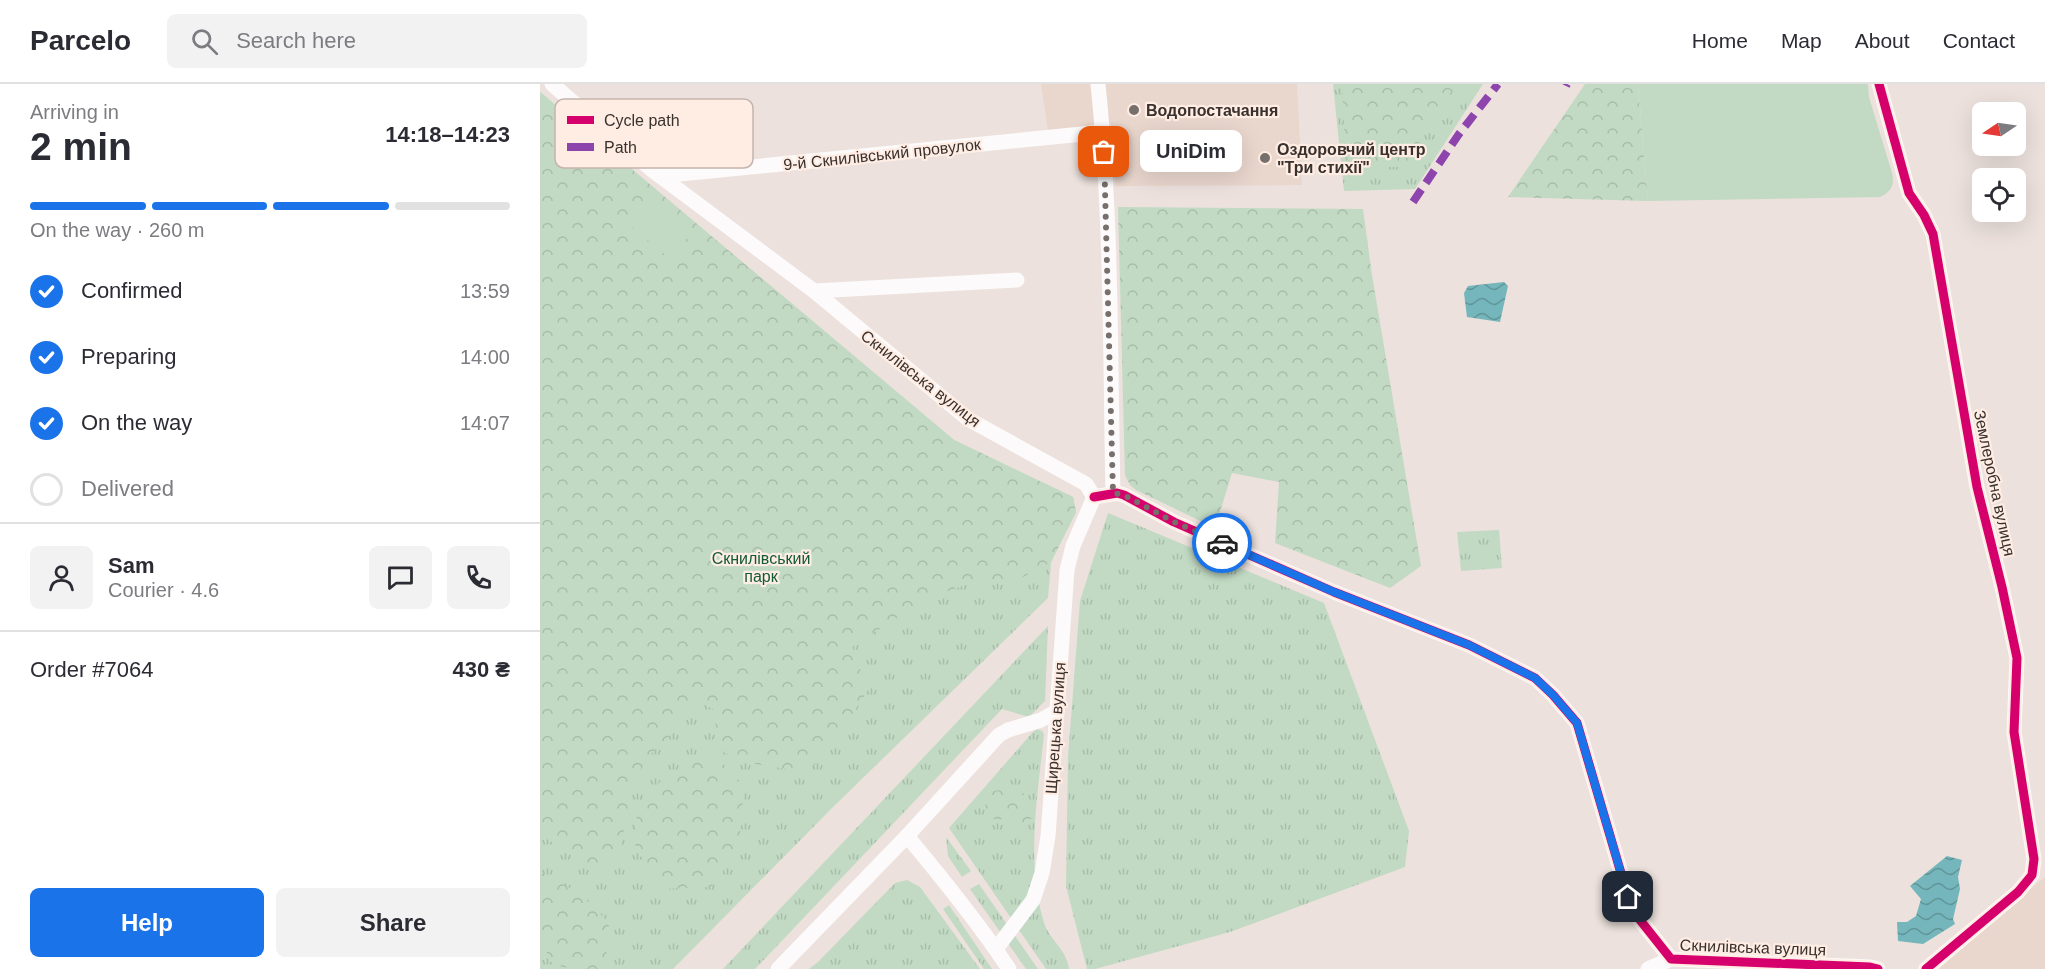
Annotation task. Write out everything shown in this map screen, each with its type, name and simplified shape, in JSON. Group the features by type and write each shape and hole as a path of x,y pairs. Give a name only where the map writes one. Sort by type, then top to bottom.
{"street":[{"name":"Скнилівська вулиця","path":"552,84 570,99"},
{"path":"1094,497 1113,493 1103,132 1098,84"},
{"name":"Землеробна вулиця","path":"1879,84 1909,193 1924,215 1933,234 1977,487 2017,658 2014,732 2034,859 2032,875 2018,892 1926,969"},
{"name":"9-й Скнилівський провулок","path":"753,167 1103,132"},
{"name":"Скнилівська вулиця","path":"651,168 814,291 968,419 1086,484 1094,497"},
{"name":"9-й Скнилівський провулок","path":"660,176 741,168"},
{"path":"814,291 1017,280"},
{"name":"Скнилівська вулиця","path":"1113,493 1124,495 1174,522 1334,592 1469,645 1535,678 1577,723 1628,897 1640,920 1671,959"},
{"name":"Щирецька вулиця","path":"994,947 1033,900 1042,873 1048,836 1066,570 1072,546 1094,497"},
{"path":"778,969 907,836 999,735 1041,720 1057,711"},
{"path":"907,836 942,878 1008,969"},
{"name":"Скнилівська вулиця","path":"1648,969 1671,959 1878,969"}],"shaded area":[{"path":"1041,84 1297,84 1302,185 1116,186 1111,123 1048,130"},
{"path":"2045,877 2045,969 1939,969 1992,920"}],"green space":[{"path":"1333,84 1483,84 1415,189 1344,191"},
{"path":"1342,84 1456,84 1404,167 1346,167"},
{"path":"1585,84 1638,84 1648,201 1508,197"},
{"path":"1638,84 1868,84 1869,97 1892,173 1891,188 1880,197 1648,201"},
{"name":"Скнилівський парк","path":"540,92 555,105 555,168 630,168 954,440 1073,497 1076,512 1051,562 1048,598 832,808 673,969 540,969"},
{"name":"Скнилівський парк","path":"540,92 555,105 555,168 630,168 954,440 1073,497 1076,512 1051,562 1008,585 977,581 928,598 852,647 868,690 840,733 807,774 755,764 723,752 713,709 695,700 670,735 644,761 630,797 620,851 596,868 540,835"},
{"path":"648,203 688,237 670,259 630,225"},
{"path":"1118,207 1363,209 1421,566 1390,588 1275,543 1279,482 1232,473 1215,528 1130,485 1125,475"},
{"path":"1108,513 1324,603 1409,831 1405,867 1230,932 1095,969 1087,969 1066,886 1068,757 1080,601"},
{"path":"1499,530 1502,568 1461,571 1457,532"},
{"path":"1048,626 1045,701 1029,717 1002,709 755,969 723,969"},
{"path":"1037,729 1044,734 1035,823 1037,890 1045,926 1063,953 1069,969 1046,969 949,828"},
{"path":"713,753 744,786 739,849 711,887 659,889 635,845 637,810 663,778"},
{"path":"1007,789 1021,791 1035,806 1035,815 1025,824 1013,817 998,820 989,817 983,798 994,791"},
{"path":"946,837 971,871 962,877 948,856"},
{"path":"540,870 579,893 609,923 606,959 598,969 556,965 552,963 540,943"},
{"path":"907,880 920,887 980,969 809,969 895,883"},
{"path":"979,884 1038,969 1026,969 970,889"},
{"path":"949,905 992,969 984,969 943,909"}],"water":[{"path":"1504,282 1508,286 1500,322 1467,317 1464,293 1468,286"},
{"path":"1947,856 1962,860 1958,877 1960,889 1953,919 1955,924 1923,944 1898,941 1897,922 1907,922 1916,916 1921,899 1910,886"}],"marked path":[{"path":"1413,202 1459,134 1498,84"}],"cycle path":[{"path":"1879,84 1909,193 1924,215 1933,234 1977,487 2017,658 2014,732 2034,859 2032,875 2018,892 1926,969"},
{"path":"1094,497 1117,493 1124,495 1174,522 1334,592 1469,645 1535,678 1577,723 1628,897 1640,920 1671,959 1878,969"}],"way so far":[{"path":"1104,152 1113,493 1124,495 1174,522 1222,543"}],"place":[{"name":"Водопостачання","path":"1134,110"},
{"name":"UniDim","path":"1104,152"},
{"name":"Оздоровчий центр \"Три стихії\"","path":"1265,158"}],"route":[{"path":"1222,543 1334,592 1469,645 1535,678 1577,723 1628,897"}]}
